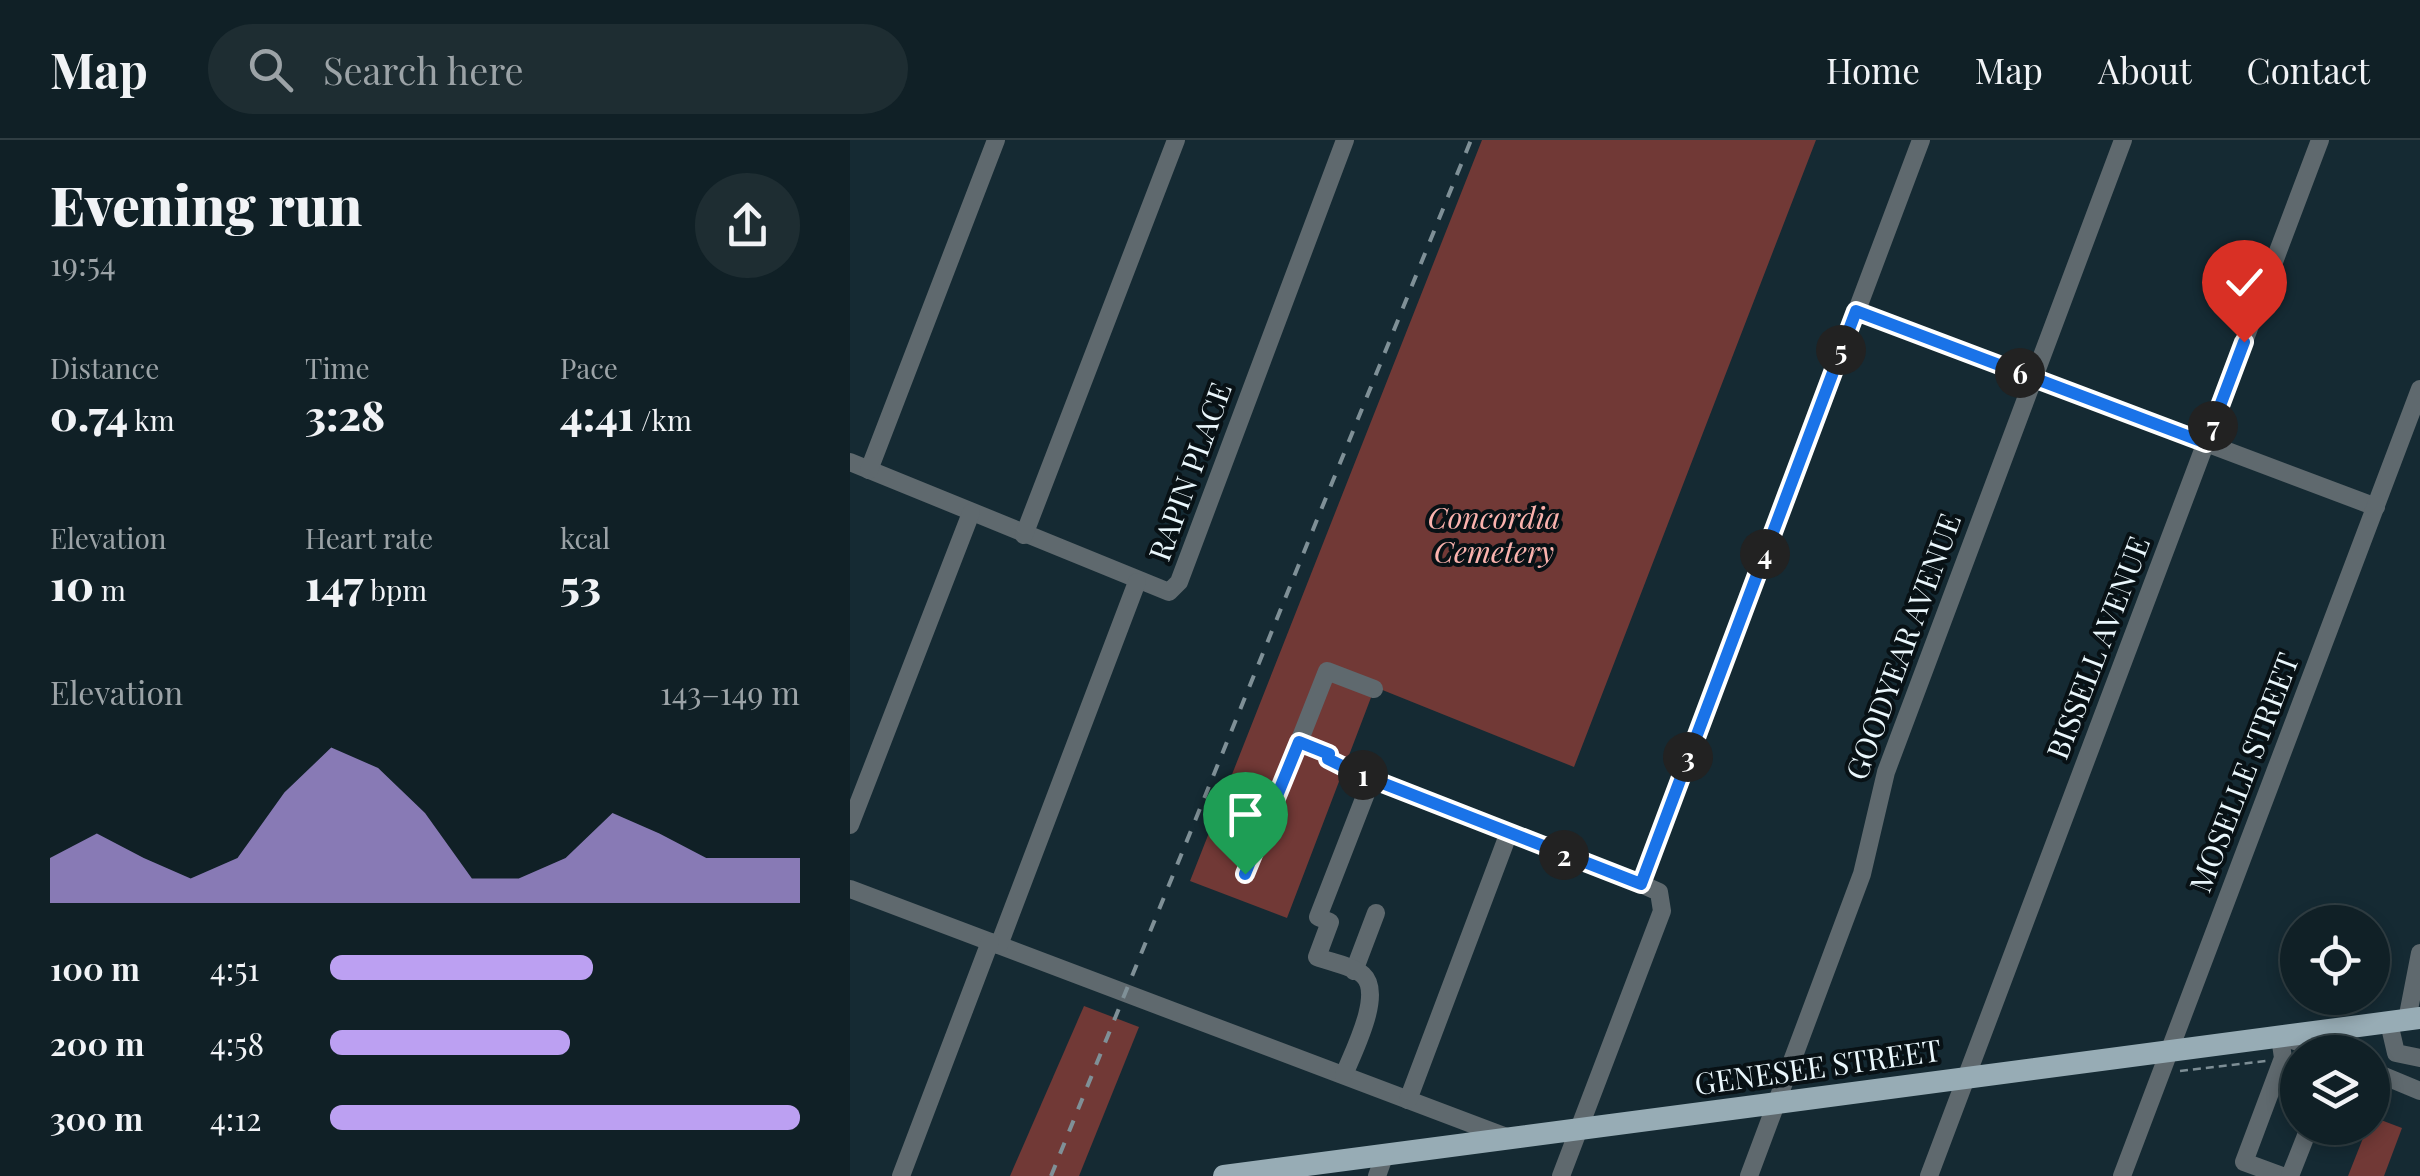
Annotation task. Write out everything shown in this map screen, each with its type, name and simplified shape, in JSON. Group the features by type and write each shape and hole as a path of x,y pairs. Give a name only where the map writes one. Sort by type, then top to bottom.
{"main road":[{"name":"GENESEE STREET","path":"2328,1035 2405,1020"},
{"name":"GENESEE STREET","path":"1224,1176 1381,1165 1510,1138 1965,1079 2174,1062 2280,1044"}],"street":[{"path":"869,470 996,140"},
{"path":"1024,535 1176,140"},
{"name":"RAPIN PLACE","path":"901,1176 1138,582 1164,593 1179,582 1344,140"},
{"path":"1641,884 1921,140"},
{"name":"GOODYEAR AVENUE","path":"1749,1176 1860,878 1886,772 2124,140"},
{"name":"BISSELL AVENUE","path":"1929,1176 2320,140"},
{"path":"1856,311 2376,507"},
{"name":"MOSELLE STREET","path":"2122,1176 2174,1062 2420,388"},
{"path":"850,462 1138,582"},
{"path":"850,825 971,513"},
{"path":"1245,874 1328,670 1374,689"},
{"path":"1299,742 1357,772 1659,892 1664,905 1561,1176"},
{"path":"1344,1075 1370,1004 1370,988 1363,975 1317,957 1330,922 1318,917 1357,772"},
{"path":"1408,1100 1508,834"},
{"path":"850,889 1510,1138"},
{"path":"1354,972 1376,913"},
{"path":"2390,1078 2414,1088 2420,1075 2420,1060 2396,1054 2420,953"},
{"path":"2280,1050 2244,1162 2282,1176"},
{"path":"2290,1176 2302,1145"}],"path":[{"path":"2174,1062 2280,1044"}],"green space":[{"name":"Concordia Cemetery","path":"1482,140 1816,140 1574,767 1375,687 1287,918 1190,881"},
{"path":"1084,1006 1139,1027 1079,1176 1010,1176"},
{"path":"2390,1123 2402,1128 2384,1176 2348,1176 2360,1145 2390,1145"}],"railway":[{"path":"1051,1176 1471,140"}],"route":[{"path":"1245,874 1299,742 1329,754 1328,759 1354,772 1641,884 1856,311 2206,443 2244,342"}]}
